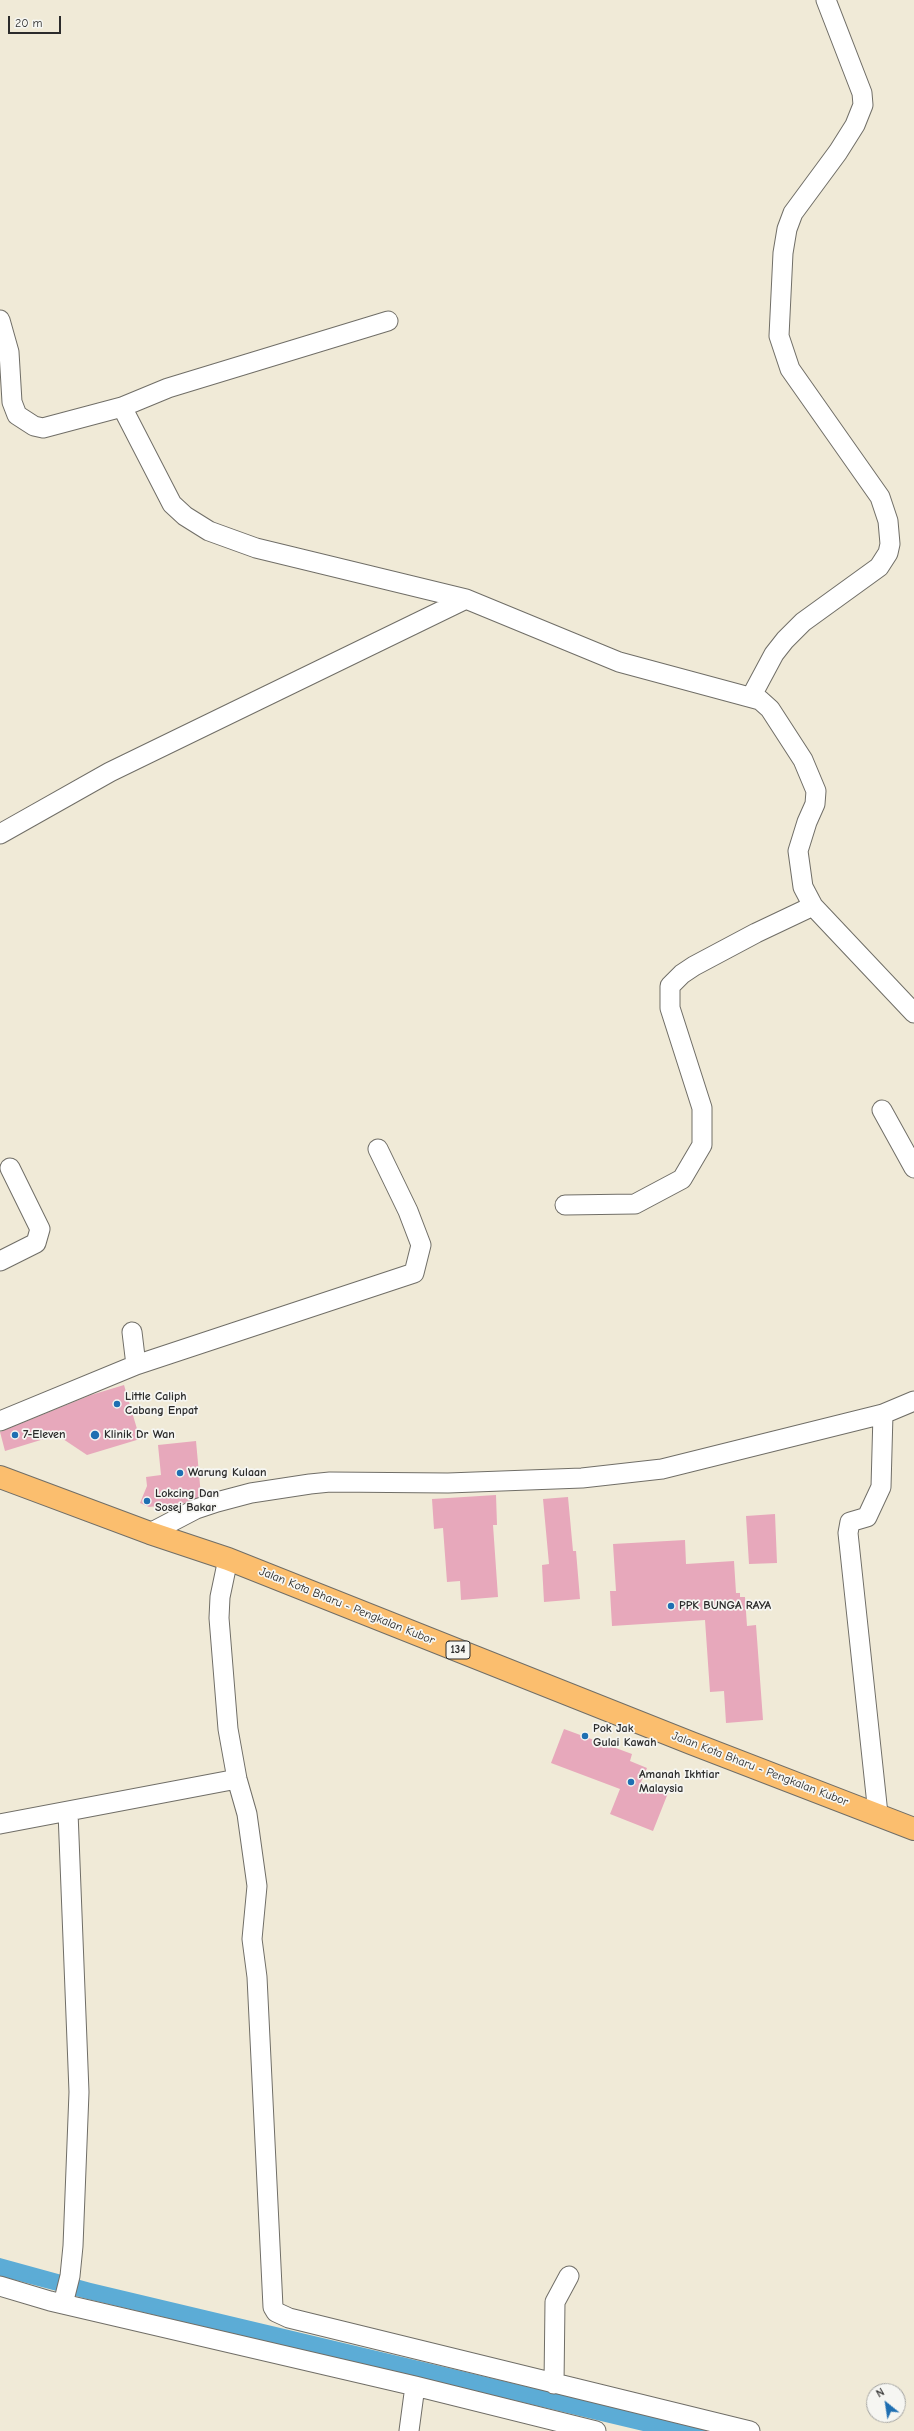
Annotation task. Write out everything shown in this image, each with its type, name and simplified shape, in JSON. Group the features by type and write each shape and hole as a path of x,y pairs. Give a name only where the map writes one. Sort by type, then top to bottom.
{"main road":[{"name":"Jalan Kota Bharu - Pengkalan Kubor","path":"0,1478 150,1533 228,1559 691,1743 914,1829"}],"street":[{"path":"751,697 774,654 785,640 802,622 879,567 888,553 890,544 888,521 880,497 790,369 779,336 783,253 787,229 793,213 838,152 855,125 863,105 862,93 826,0"},
{"path":"0,320 10,352 14,408 23,421 43,428 122,407 168,388 388,321"},
{"path":"122,407 164,492 172,504 198,525 256,548 466,599 619,662 760,700 770,709 803,760 814,781 816,791 815,804 807,822 798,851 804,887 813,906 914,1013"},
{"path":"0,834 110,772 466,599"},
{"path":"565,1205 635,1204 682,1179 702,1145 702,1108 670,1008 670,986 682,974 694,966 756,933 813,906"},
{"path":"882,1110 914,1168"},
{"path":"0,1421 136,1365 414,1273 421,1245 408,1210 378,1149"},
{"path":"0,1261 36,1243 40,1229 10,1168"},
{"path":"132,1332 136,1365"},
{"path":"150,1533 196,1509 251,1493 330,1482 448,1483 582,1478 662,1469 883,1414 914,1401"},
{"path":"878,1814 848,1533 850,1522 867,1517 881,1487 883,1414"},
{"path":"228,1559 220,1597 219,1618 228,1729 238,1779 248,1814 257,1886 252,1939 258,1993 273,2307 276,2312 289,2318 750,2431"},
{"path":"0,1824 238,1779"},
{"path":"64,2300 70,2276 73,2246 79,2092 68,1812"},
{"path":"554,2384 555,2302 569,2276"},
{"path":"0,2286 64,2300 596,2431"},
{"path":"409,2431 415,2386"}],"water":[{"path":"0,2258 91,2283 714,2431 643,2431 87,2299 0,2276"}],"building":[{"path":"124,1385 140,1439 87,1455 57,1435 5,1451 0,1432 91,1395"},
{"name":"Warung Kulaan","path":"196,1441 201,1496 185,1503 149,1507 140,1503 147,1486 146,1477 161,1475 158,1445"},
{"path":"496,1495 497,1525 493,1525 498,1597 461,1600 460,1581 447,1582 443,1528 434,1529 432,1499"},
{"path":"568,1497 573,1551 576,1551 580,1599 544,1602 542,1565 549,1564 543,1499"},
{"path":"775,1514 777,1563 749,1564 746,1516"},
{"path":"685,1540 686,1564 734,1561 736,1593 740,1593 740,1597 745,1597 747,1626 756,1625 763,1720 726,1723 724,1691 710,1692 705,1620 612,1626 610,1591 616,1591 613,1544"},
{"path":"564,1729 632,1754 630,1761 647,1768 641,1782 668,1793 653,1831 610,1814 620,1789 551,1763"}],"place":[{"name":"Little Caliph Cabang Enpat","path":"117,1404"},
{"name":"7-Eleven","path":"15,1435"},
{"name":"Klinik Dr Wan","path":"95,1435"},
{"name":"Warung Kulaan","path":"180,1473"},
{"name":"Lokcing Dan Sosej Bakar","path":"147,1501"},
{"name":"PPK BUNGA RAYA","path":"671,1606"},
{"name":"Pok Jak Gulai Kawah","path":"585,1736"},
{"name":"Amanah Ikhtiar Malaysia","path":"631,1782"}]}
